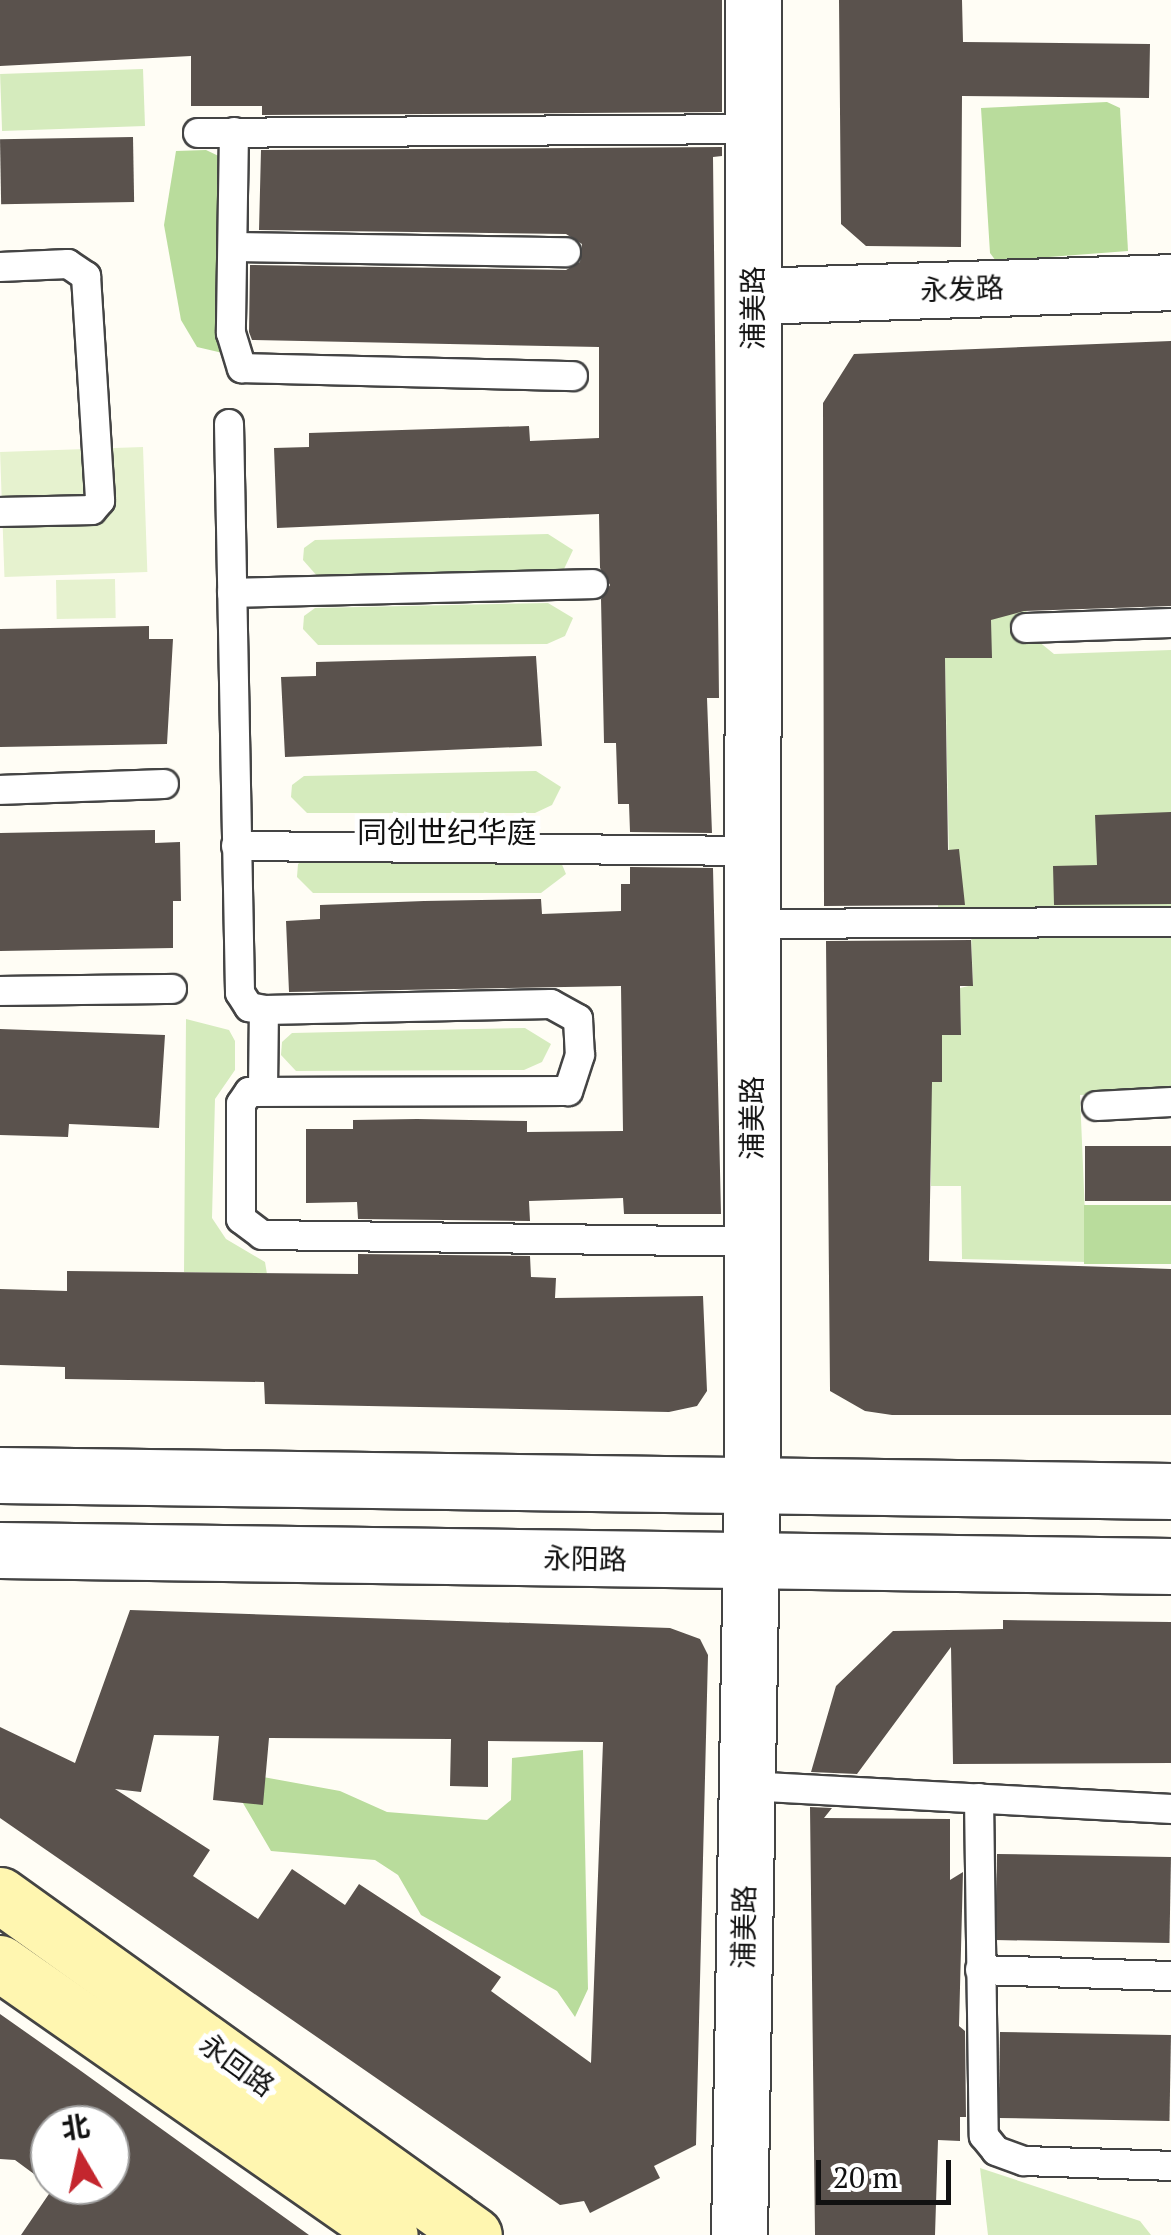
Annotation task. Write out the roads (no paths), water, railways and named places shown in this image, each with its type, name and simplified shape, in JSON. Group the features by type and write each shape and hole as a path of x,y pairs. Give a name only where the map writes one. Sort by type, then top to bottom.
{"main road":[{"name":"永回路","path":"0,1896 474,2235"},
{"name":"永回路","path":"0,1963 390,2235"}],"street":[{"name":"浦美路","path":"739,2235 752,1484 753,0"},
{"name":"永发路","path":"753,296 1171,282"},
{"path":"0,1475 1171,1491"},
{"name":"永阳路","path":"0,1550 1171,1566"},
{"path":"703,2235 728,2220 740,2174"}],"lane":[{"path":"198,133 753,129"},
{"path":"234,132 231,333 242,368 573,376"},
{"path":"233,247 566,252"},
{"path":"0,266 68,264 86,276 100,501 92,510 0,512"},
{"path":"229,424 240,993 250,1007 264,1010 550,1004 578,1020 580,1055 568,1091 248,1092 241,1104 238,1205 242,1219 262,1234 752,1242"},
{"path":"232,593 593,584"},
{"path":"1026,628 1171,623"},
{"path":"0,790 164,784"},
{"path":"236,846 753,851"},
{"path":"752,924 1171,922"},
{"path":"0,991 172,989"},
{"path":"263,1089 264,1010"},
{"path":"1097,1106 1171,1102"},
{"path":"746,1786 1171,1809"},
{"path":"978,1798 981,2121 996,2150 1024,2161 1171,2166"},
{"path":"980,1970 1171,1976"}],"district":[{"name":"同创世纪华庭","path":"447,832"}]}
